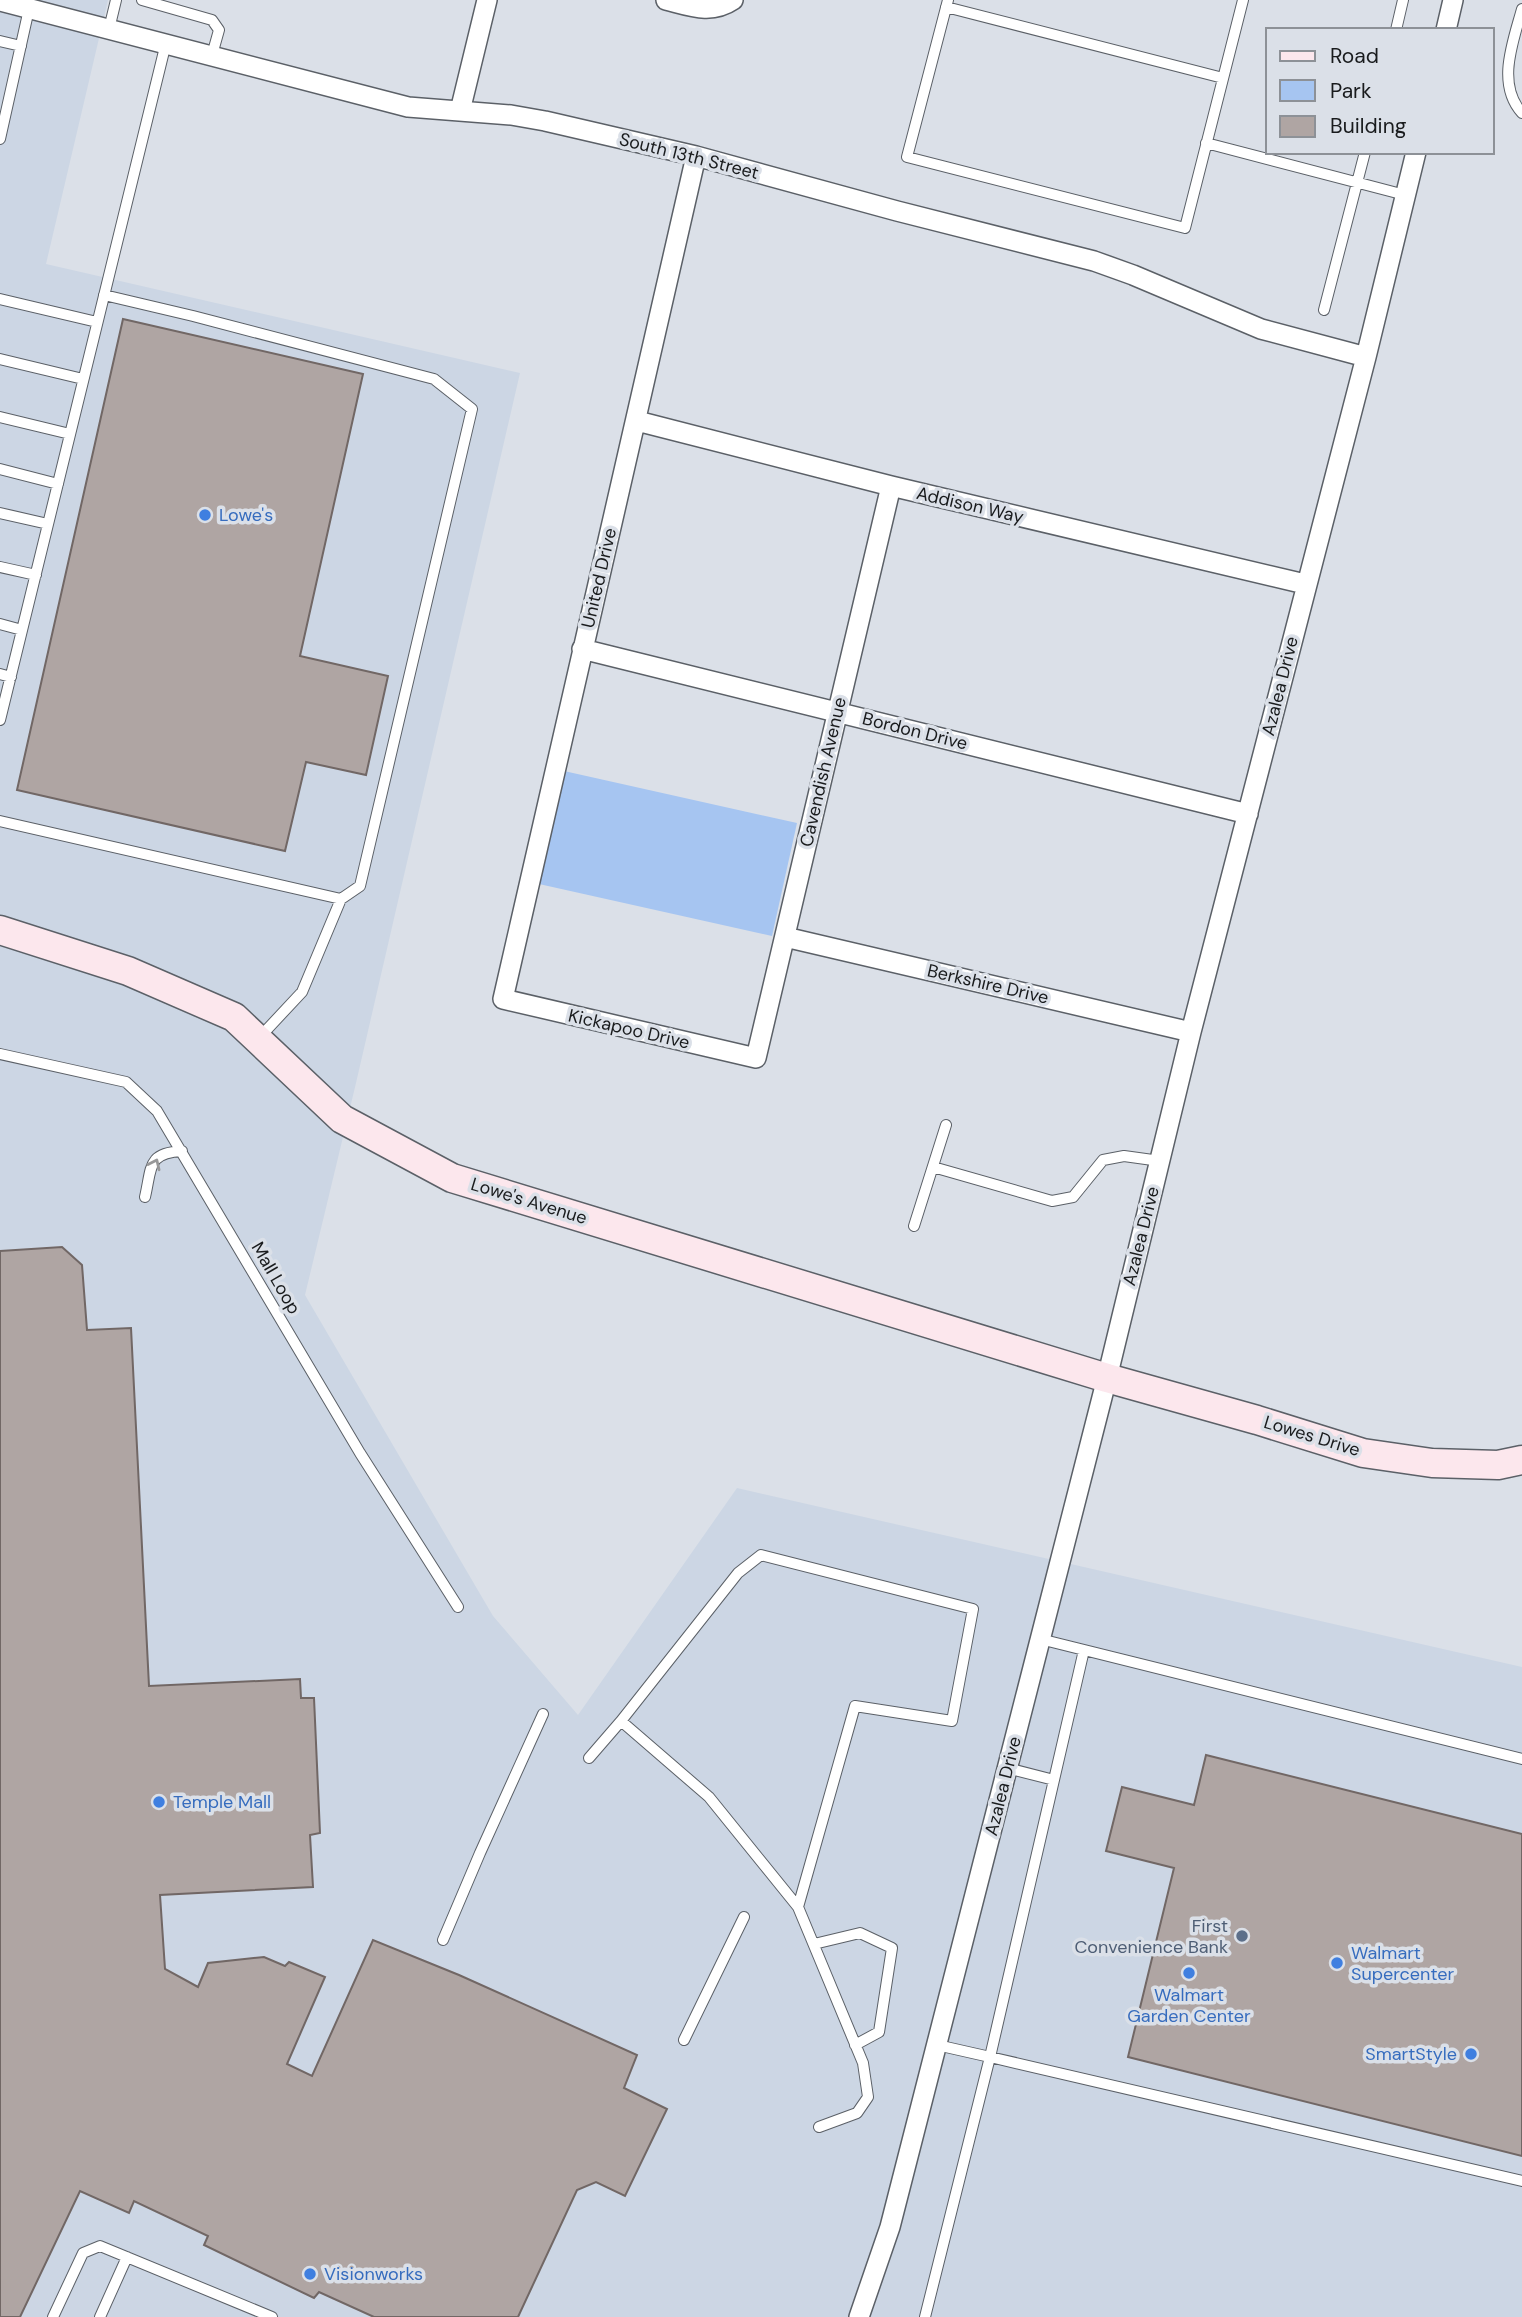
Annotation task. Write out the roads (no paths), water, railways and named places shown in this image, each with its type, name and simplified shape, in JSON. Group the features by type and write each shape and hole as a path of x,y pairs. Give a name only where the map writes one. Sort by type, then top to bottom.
{"street":[{"path":"460,111 487,0"},
{"path":"666,0 703,9 722,8 733,0"},
{"path":"1446,28 1453,0"},
{"name":"South 13th Street","path":"0,1 408,107 511,115 568,125 696,156 1094,261 1261,329 1366,357"},
{"name":"Azalea Drive","path":"859,2317 890,2227 937,2045 1107,1378 1191,1032 1366,357 1415,154"},
{"name":"United Drive","path":"503,999 696,156"},
{"name":"Addison Way","path":"637,421 891,486 1306,584"},
{"name":"Cavendish Avenue","path":"756,1058 891,486"},
{"name":"Bordon Drive","path":"582,649 1248,814"},
{"name":"Lowe's Avenue","path":"0,930 128,971 234,1017 342,1119 452,1178 1107,1378"},
{"name":"Berkshire Drive","path":"785,937 1191,1032"},
{"name":"Kickapoo Drive","path":"503,999 756,1058"},
{"name":"Lowes Drive","path":"1107,1378 1363,1453 1432,1463 1498,1465 1522,1460"}],"lane":[{"path":"109,29 116,0"},
{"path":"142,0 212,20 219,30 212,55"},
{"path":"1223,78 947,4 907,158 1185,228 1243,0"},
{"path":"1396,28 1403,0"},
{"path":"0,139 29,9"},
{"path":"1522,9 1510,53 1508,80 1511,96 1522,113"},
{"path":"0,41 21,46"},
{"path":"0,720 5,676 22,630 36,575 166,43"},
{"path":"1206,144 1405,195"},
{"path":"1324,310 1364,154"},
{"path":"104,295 434,379 472,408 360,886 341,899 302,992 258,1039"},
{"path":"0,299 97,322"},
{"path":"0,359 83,379"},
{"path":"0,417 70,435"},
{"path":"0,469 58,484"},
{"path":"0,513 48,524"},
{"path":"0,567 36,575"},
{"path":"0,624 22,630"},
{"path":"0,821 341,899"},
{"name":"Mall Loop","path":"0,1055 126,1082 158,1111 359,1453 458,1607"},
{"path":"914,1226 946,1125"},
{"path":"145,1197 154,1160 166,1152 182,1151"},
{"path":"933,1167 1052,1201 1073,1197 1103,1160 1124,1156 1160,1161"},
{"path":"589,1758 738,1573 761,1555 973,1609 952,1721 855,1706 798,1907"},
{"path":"1040,1639 1522,1759"},
{"path":"926,2317 990,2057 1084,1650"},
{"path":"443,1940 543,1714"},
{"path":"621,1721 709,1797 798,1907 863,2063 868,2097 857,2113 819,2127"},
{"path":"1007,1768 1054,1780"},
{"path":"684,2040 744,1917"},
{"path":"814,1944 860,1933 892,1948 879,2032 855,2045"},
{"path":"937,2045 1522,2182"},
{"path":"53,2317 83,2253 100,2246 272,2317"},
{"path":"100,2317 127,2257"}],"place":[{"name":"Lowe's","path":"205,515"},
{"name":"Temple Mall","path":"159,1802"},
{"name":"First Convenience Bank","path":"1242,1936"},
{"name":"Walmart Supercenter","path":"1337,1963"},
{"name":"Walmart Garden Center","path":"1189,1973"},
{"name":"SmartStyle","path":"1471,2054"},
{"name":"Visionworks","path":"310,2274"}]}
